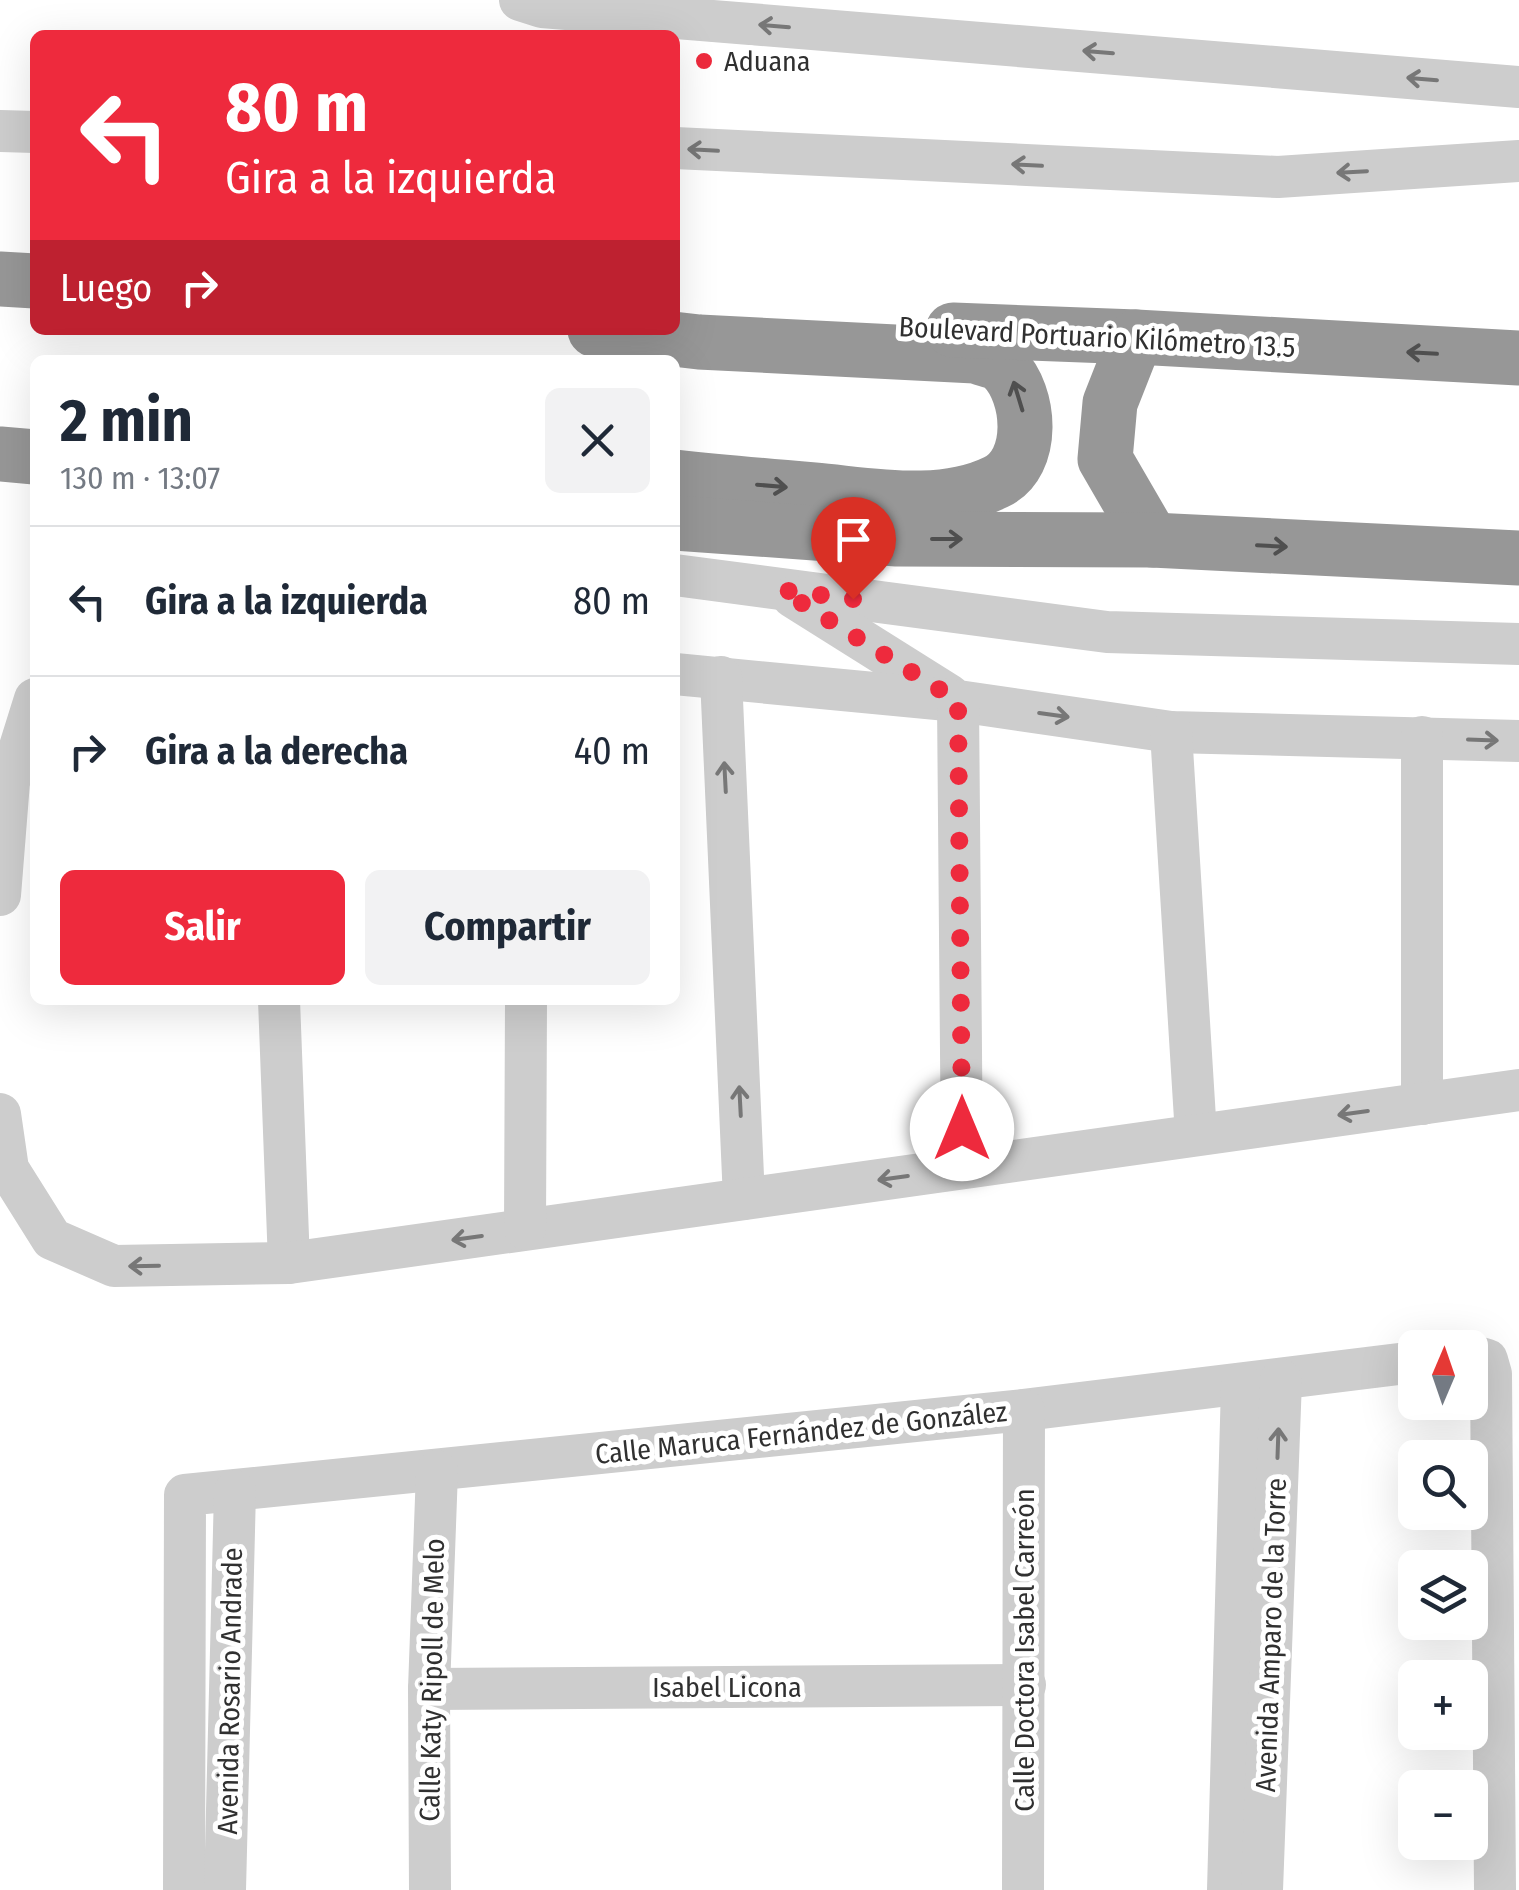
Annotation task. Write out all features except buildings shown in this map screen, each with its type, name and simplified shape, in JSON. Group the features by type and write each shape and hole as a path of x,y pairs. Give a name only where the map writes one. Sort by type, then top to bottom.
{"highway":[{"path":"0,279 30,282"},
{"name":"Boulevard Portuario Kilómetro 13.5","path":"680,317 1136,336 1519,358"},
{"path":"638,335 698,342 975,356 1000,364 1019,387 1025,424 1015,468 999,481 960,495 895,498 680,478"},
{"path":"1136,336 1110,402 1105,459 1152,540"},
{"path":"0,445 30,446"},
{"path":"0,454 30,457"},
{"path":"680,522 897,539 1152,540 1519,558"}],"street":[{"path":"520,0 562,9 1519,86"},
{"path":"0,131 30,132"},
{"path":"680,148 1278,176 1519,161"},
{"path":"0,467 30,475"},
{"path":"680,576 1107,632 1519,644"},
{"path":"680,596 781,590 958,701"},
{"path":"680,674 958,701 1171,732 1519,742"},
{"path":"720,677 744,1199"},
{"path":"958,701 962,1168"},
{"path":"0,896 9,782 30,715"},
{"path":"1171,732 1196,1135"},
{"path":"1422,737 1422,1104"},
{"path":"278,1005 289,1263"},
{"path":"525,1230 526,1005"},
{"path":"0,1114 8,1168 52,1239 114,1266 289,1263 1519,1090"},
{"name":"Calle Maruca Fernández de González","path":"185,1495 1024,1410 1398,1364"},
{"path":"1488,1370 1495,1890"},
{"name":"Avenida Amparo de la Torre","path":"1261,1382 1252,1686 1262,1890"},
{"name":"Calle Doctora Isabel Carreón","path":"1023,1890 1024,1410"},
{"name":"Calle Katy Ripoll de Melo","path":"430,1890 428,1689 437,1471"},
{"name":"Avenida Rosario Andrade","path":"225,1890 235,1491"},
{"name":"Avenida Rosario Andrade","path":"184,1890 185,1495"},
{"name":"Isabel Licona","path":"428,1689 1025,1685"},
{"name":"Avenida Amparo de la Torre","path":"1228,1890 1252,1686"}],"place":[{"name":"Aduana","path":"704,61"}],"route":[{"path":"853,599 781,590 958,701 962,1129"}]}
